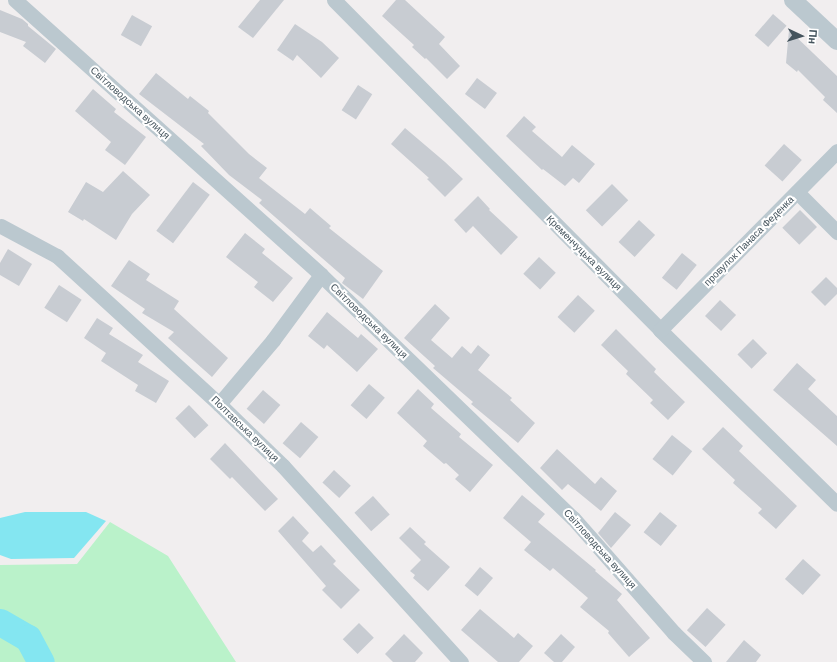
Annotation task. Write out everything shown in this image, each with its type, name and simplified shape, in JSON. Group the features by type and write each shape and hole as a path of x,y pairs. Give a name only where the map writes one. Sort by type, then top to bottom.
{"street":[{"name":"Світловодська вулиця","path":"15,0 321,275 573,518 674,633 704,662"},
{"name":"Кременчуцька вулиця","path":"334,0 660,330 837,504"},
{"path":"793,0 837,41"},
{"name":"провулок Панаса Феденка","path":"660,330 837,151"},
{"path":"796,192 837,232"},
{"name":"Полтавська вулиця","path":"1,226 57,256 219,404 283,466 461,662"},
{"path":"219,404 273,340 321,275"}],"green space":[{"path":"110,522 168,556 236,662 0,662 0,565 77,564"}],"water":[{"path":"25,512 86,512 106,521 74,558 11,559 0,555 0,518"}],"building":[{"path":"260,0 284,0 253,38 238,27"},
{"path":"396,0 405,0 445,37 439,44 460,66 447,79 426,58 425,59 412,47 414,45 382,16"},
{"path":"0,10 22,19 28,24 28,26 56,49 45,63 23,46 26,42 0,32"},
{"path":"773,14 787,26 768,47 755,35"},
{"path":"132,15 152,26 141,46 121,35"},
{"path":"295,24 322,42 339,58 321,78 297,55 293,61 277,50"},
{"path":"789,30 837,76 837,113 823,100 825,97 798,70 797,72 786,63"},
{"path":"156,73 188,99 190,96 209,111 208,113 249,154 267,168 259,178 305,214 310,208 331,226 329,228 383,271 363,299 342,283 345,278 259,203 262,200 229,175 201,146 204,144 139,94"},
{"path":"477,78 497,93 485,109 465,94"},
{"path":"358,85 372,94 356,119 342,110"},
{"path":"93,89 116,109 114,112 146,137 125,165 105,150 111,142 75,111"},
{"path":"524,116 536,127 532,131 562,157 572,145 595,164 579,183 573,178 565,186 543,169 542,170 506,136"},
{"path":"405,128 463,179 445,197 427,179 429,178 391,144"},
{"path":"784,144 802,160 782,182 765,166"},
{"path":"123,171 150,195 132,214 116,240 84,219 83,221 68,212 86,182 103,192"},
{"path":"193,182 210,195 173,243 156,231"},
{"path":"612,184 628,200 602,226 586,210"},
{"path":"478,196 490,209 489,210 518,237 501,255 473,226 466,233 454,220"},
{"path":"800,210 817,227 799,245 782,228"},
{"path":"639,220 655,235 635,257 619,242"},
{"path":"245,233 265,249 262,253 293,278 273,302 254,287 258,282 226,257"},
{"path":"8,249 32,264 19,286 0,275 0,263"},
{"path":"682,253 697,265 677,290 662,278"},
{"path":"539,257 556,273 540,290 523,274"},
{"path":"129,260 150,274 146,280 179,301 174,309 228,358 212,377 168,338 174,332 142,313 145,309 111,286"},
{"path":"826,277 837,288 837,294 825,306 811,292"},
{"path":"59,285 82,300 67,322 44,308"},
{"path":"578,295 595,311 574,333 558,317"},
{"path":"720,300 736,315 721,331 705,316"},
{"path":"435,304 450,318 431,340 452,358 462,346 471,354 478,345 490,355 478,370 512,398 510,400 535,423 518,443 471,404 473,402 433,368 435,366 404,338"},
{"path":"327,312 358,338 361,334 378,349 357,372 327,345 324,349 308,336"},
{"path":"97,318 113,328 109,334 143,355 138,362 169,381 156,403 135,391 138,385 101,361 106,353 84,338"},
{"path":"616,329 656,369 654,372 685,402 668,420 650,403 653,400 626,374 628,371 601,345"},
{"path":"753,339 767,353 752,369 737,355"},
{"path":"797,363 816,380 808,389 837,416 837,446 773,390"},
{"path":"369,384 385,398 366,419 351,405"},
{"path":"418,389 434,404 431,408 461,434 459,437 493,465 470,492 455,479 459,475 423,446 427,441 397,413"},
{"path":"263,390 280,405 264,424 247,409"},
{"path":"189,405 208,425 195,438 175,418"},
{"path":"301,422 318,437 300,458 283,443"},
{"path":"723,427 743,446 739,451 797,506 776,529 758,513 762,509 733,483 735,480 702,449"},
{"path":"672,435 692,451 673,475 652,459"},
{"path":"225,443 278,499 265,511 232,477 230,479 210,459"},
{"path":"557,449 595,484 601,477 617,491 601,511 568,484 562,490 540,468"},
{"path":"334,470 351,486 339,498 322,482"},
{"path":"522,495 545,514 538,522 596,570 595,571 622,594 617,600 650,638 629,657 608,633 609,631 580,607 588,598 553,568 550,571 524,550 531,542 503,518"},
{"path":"373,496 390,515 371,531 354,513"},
{"path":"615,512 631,525 611,548 598,533"},
{"path":"660,512 677,526 661,546 644,532"},
{"path":"293,516 309,533 302,541 313,552 321,545 336,561 333,564 360,590 341,609 322,590 326,586 278,531"},
{"path":"410,527 426,542 424,544 450,567 428,591 413,578 415,575 410,571 421,560 399,538"},
{"path":"803,559 821,575 803,595 785,579"},
{"path":"480,567 493,578 478,596 465,585"},
{"path":"707,608 726,625 706,647 687,630"},
{"path":"480,609 514,638 518,633 533,646 519,662 498,662 461,630"},
{"path":"359,623 374,638 358,654 343,639"},
{"path":"404,634 423,653 415,662 393,662 385,654"},
{"path":"561,634 575,647 562,662 554,662 544,653"},
{"path":"744,640 761,655 756,662 726,662"}],"waterway":[{"path":"0,622 28,638 41,662"}]}
